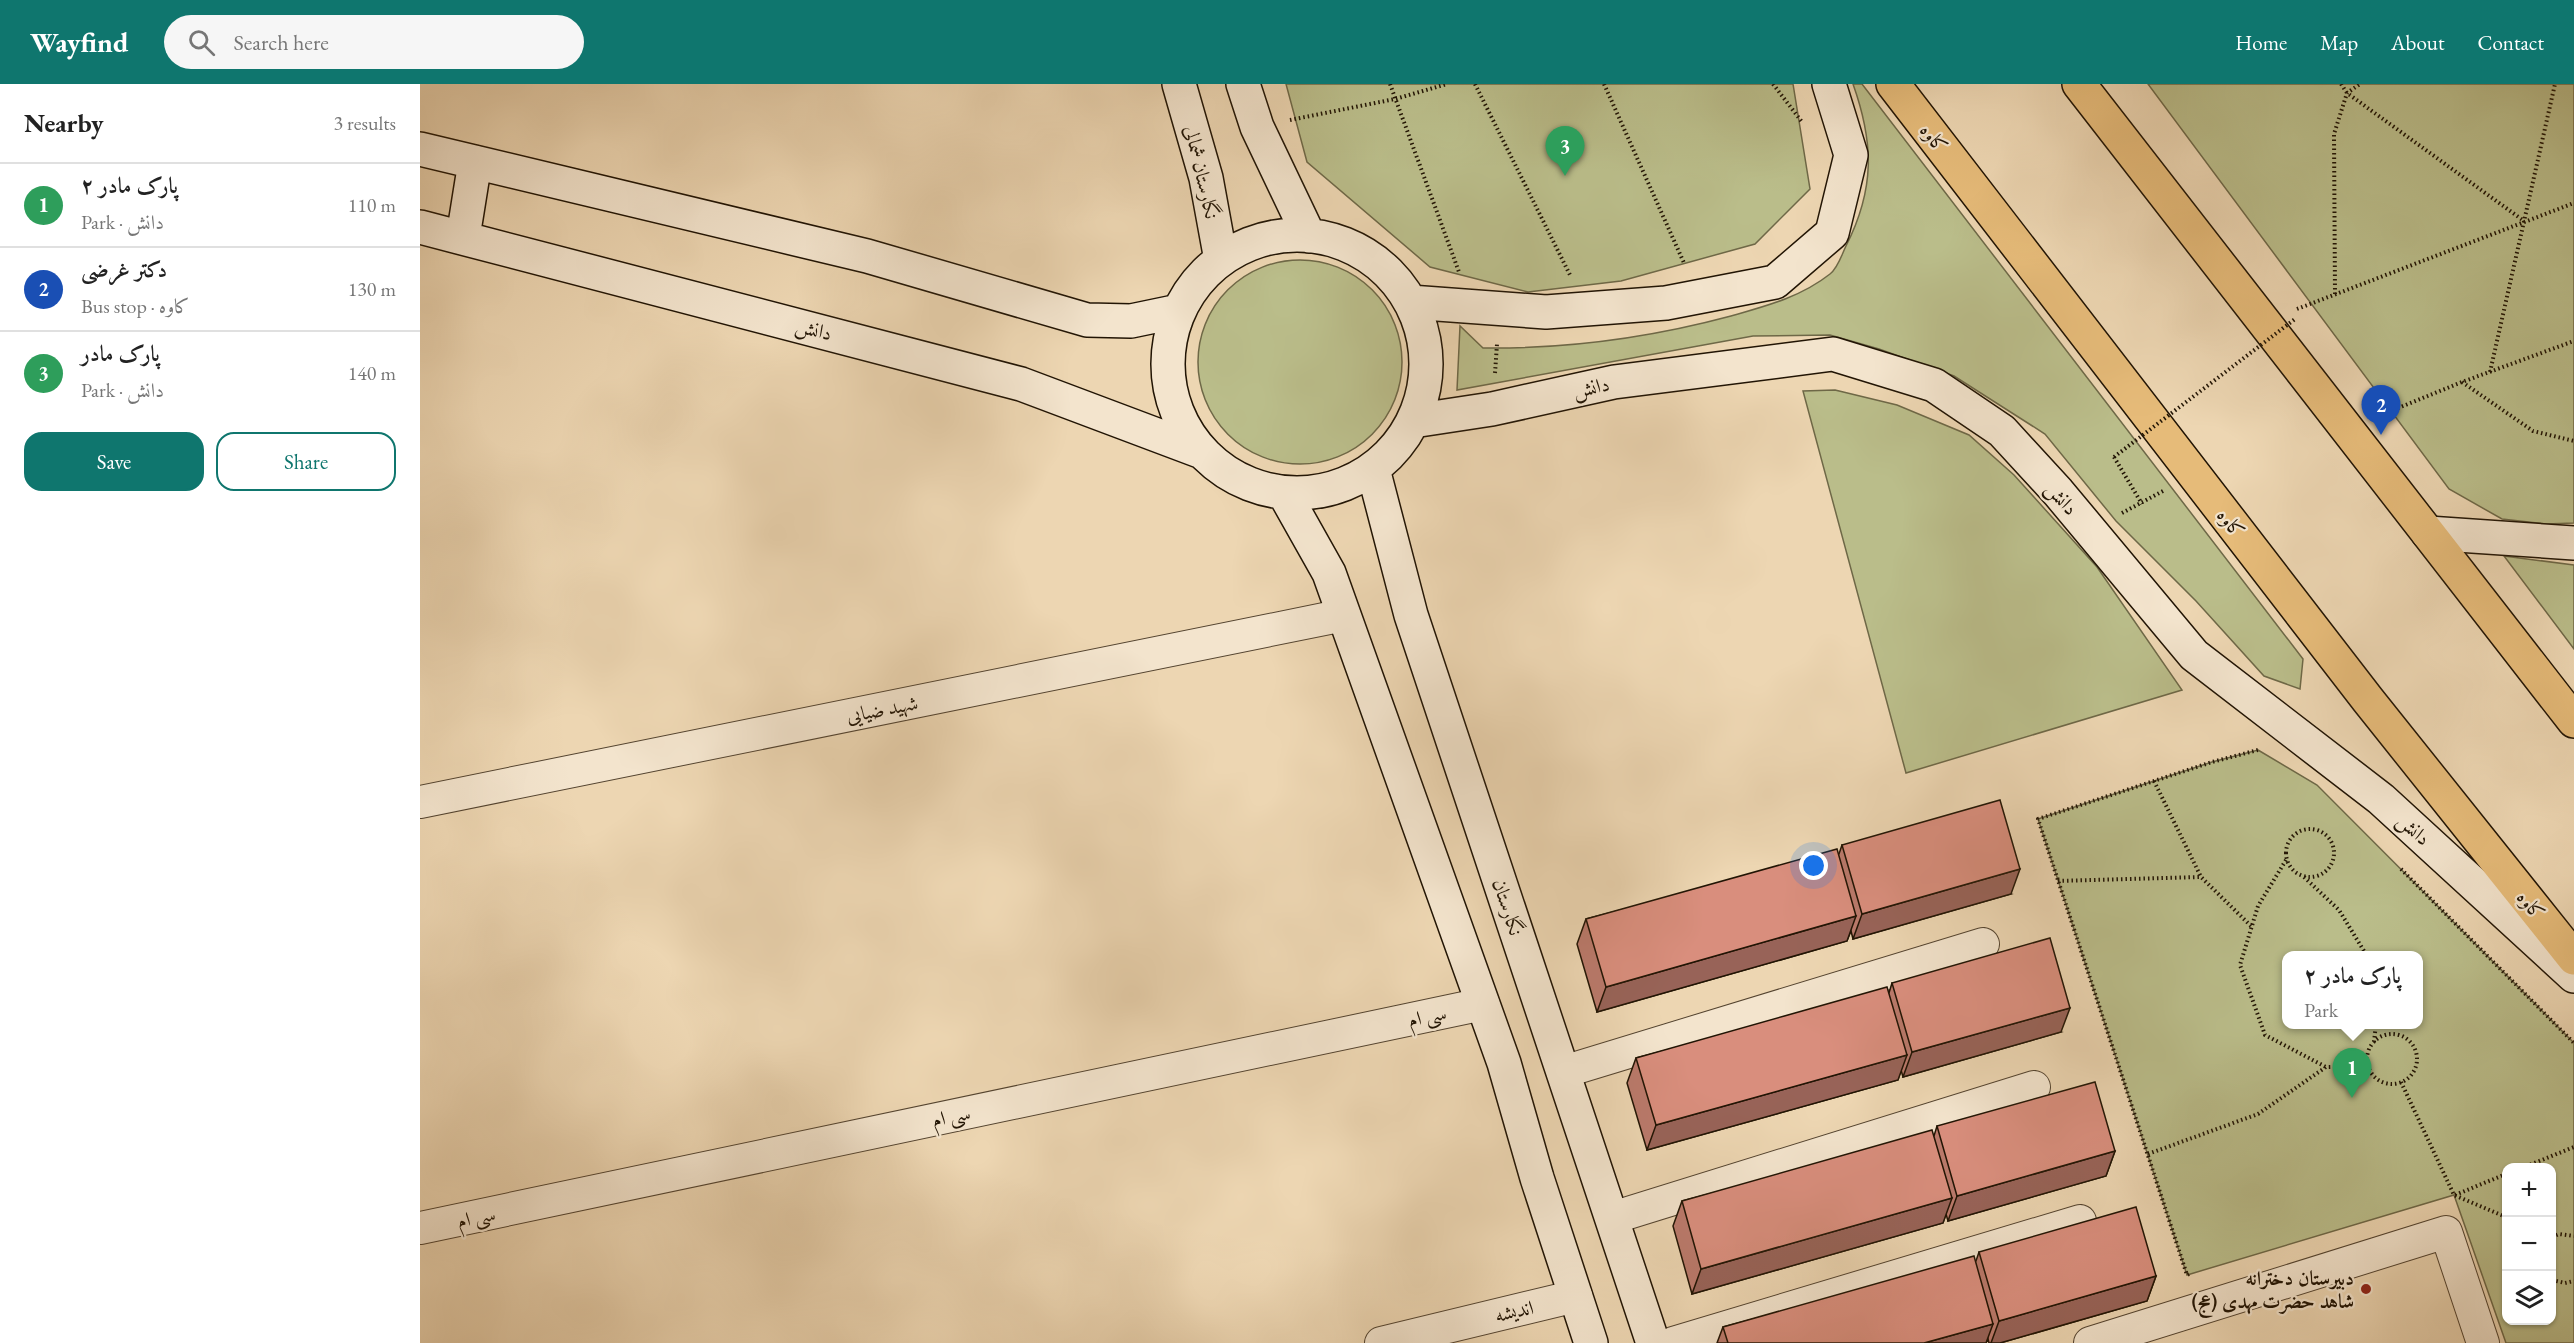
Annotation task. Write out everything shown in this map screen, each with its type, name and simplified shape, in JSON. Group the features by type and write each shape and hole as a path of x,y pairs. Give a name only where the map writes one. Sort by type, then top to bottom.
{"main road":[{"name":"نگارستان شمالی","path":"1179,84 1206,178 1221,260"},
{"path":"1243,84 1257,127 1309,236"},
{"path":"1410,302 1546,312 1587,310 1666,303 1775,282 1832,233 1851,155 1829,84"},
{"name":"کاوه","path":"1893,84 2368,700 2574,958"},
{"path":"2079,84 2280,321 2347,429 2574,721"},
{"path":"420,149 867,256 1086,320 1131,321 1179,311"},
{"path":"462,237 475,162"},
{"name":"دانش","path":"420,227 1021,384 1202,452"},
{"path":"1278,236 1309,236 1349,246 1384,269 1410,302 1424,341 1425,382 1413,421 1395,448 1373,469 1345,484 1315,492 1284,493 1253,486 1225,472 1202,452 1180,421 1168,385 1168,347 1179,311 1196,283 1221,260 1248,245 1278,236"},
{"name":"دانش","path":"1413,421 1492,409 1614,382 1833,354 1934,385 2002,431 2088,528 2194,655 2381,799 2574,976"},
{"name":"نگارستان","path":"1373,469 1411,615 1653,1343"},
{"path":"1284,493 1329,573 1504,1063 1537,1178 1591,1343"},
{"path":"2428,533 2574,543"}],"street":[{"name":"شهید ضیایی","path":"420,802 1344,615"},
{"path":"1563,1072 1983,944"},
{"name":"سی ام","path":"420,1228 1483,1004"},
{"path":"1611,1218 2034,1087"},
{"path":"1673,1343 2080,1221"},
{"path":"2090,1343 2446,1232 2483,1343"},
{"name":"اندیشه","path":"1381,1343 1576,1296"}],"path":[{"path":"1390,84 1485,307 1492,409"},
{"path":"1257,127 1395,99 1447,84"},
{"path":"1474,84 1587,310"},
{"path":"1604,84 1699,297"},
{"path":"2341,84 2347,93 2524,221"},
{"path":"2335,294 2334,134 2347,93 2360,84"},
{"path":"2490,372 2555,84"},
{"path":"2142,504 2114,457 2280,321 2335,294 2574,203"},
{"path":"2347,429 2462,382 2574,341"},
{"path":"2462,382 2533,431 2574,441"},
{"path":"2088,528 2142,504 2193,473"},
{"path":"2198,1271 2187,1275 2038,819 2212,762 2258,750 2268,756"},
{"path":"2154,781 2201,878 2251,926"},
{"path":"2303,877 2320,877 2332,866 2335,850 2328,836 2314,829 2299,831 2288,843 2286,860 2258,906 2240,965 2265,1035 2326,1068 2368,1066"},
{"path":"2286,860 2296,873 2339,910 2364,951"},
{"path":"2400,868 2574,1043"},
{"path":"2058,881 2201,878"},
{"path":"2374,1043 2375,1029"},
{"path":"2396,1035 2404,1037 2414,1048 2417,1056 2414,1071 2401,1082 2385,1083 2377,1079 2368,1066 2369,1050 2381,1038 2396,1035"},
{"path":"2148,1154 2258,1114 2326,1068"},
{"path":"2401,1082 2458,1206"},
{"path":"2532,1163 2574,1147"},
{"path":"2443,1198 2502,1176"},
{"path":"2454,1195 2502,1215"},
{"path":"2556,1235 2574,1236"},
{"path":"2556,1281 2565,1283 2574,1281"}],"green space":[{"path":"1286,84 1793,84 1810,189 1755,244 1621,281 1528,292 1430,267 1307,162"},
{"path":"1853,84 1862,84 2303,659 2300,689 2264,676 2196,601 2116,521 2045,434 1954,376 1879,349 1830,335 1753,336 1457,390 1460,326 1483,348 1546,347 1608,341 1731,316 1795,295 1830,274 1838,265 1855,225 1866,185 1868,146"},
{"path":"2148,84 2574,84 2574,523 2546,524 2502,519 2449,489"},
{"path":"1290,260 1310,260 1330,264 1348,272 1365,283 1379,297 1398,332 1402,362 1398,392 1390,410 1379,427 1365,441 1330,460 1310,464 1290,464 1270,460 1252,452 1235,441 1221,427 1202,392 1198,372 1198,352 1202,332 1210,314 1221,297 1235,283 1270,264"},
{"path":"1835,390 1897,405 1969,435 2014,475 2097,567 2182,690 1906,773 1803,391"},
{"path":"2504,556 2574,565 2574,649"},
{"path":"2258,750 2317,785 2574,1043 2574,1343 2506,1343 2454,1195 2187,1275 2038,819 2212,762"}],"building":[{"path":"2000,800 2020,869 1862,914 1842,845"},
{"path":"1837,849 1856,916 1606,987 1586,919"},
{"path":"2050,938 2070,1008 1912,1052 1892,983"},
{"path":"1887,987 1907,1055 1656,1125 1636,1058"},
{"path":"2095,1082 2115,1151 1957,1196 1937,1126"},
{"path":"1932,1130 1952,1198 1701,1269 1682,1201"},
{"path":"2136,1207 2156,1276 1999,1321 1979,1252"},
{"path":"1974,1256 1993,1324 1924,1343 1728,1343 1723,1327"}],"place":[{"name":"پارک مادر","path":"1565,176"},
{"name":"دکتر غرضی","path":"2381,435"},
{"name":"پارک مادر ۲","path":"2352,1098"},
{"name":"دبیرستان دخترانه شاهد حضرت مهدی (عج)","path":"2366,1289"}]}
